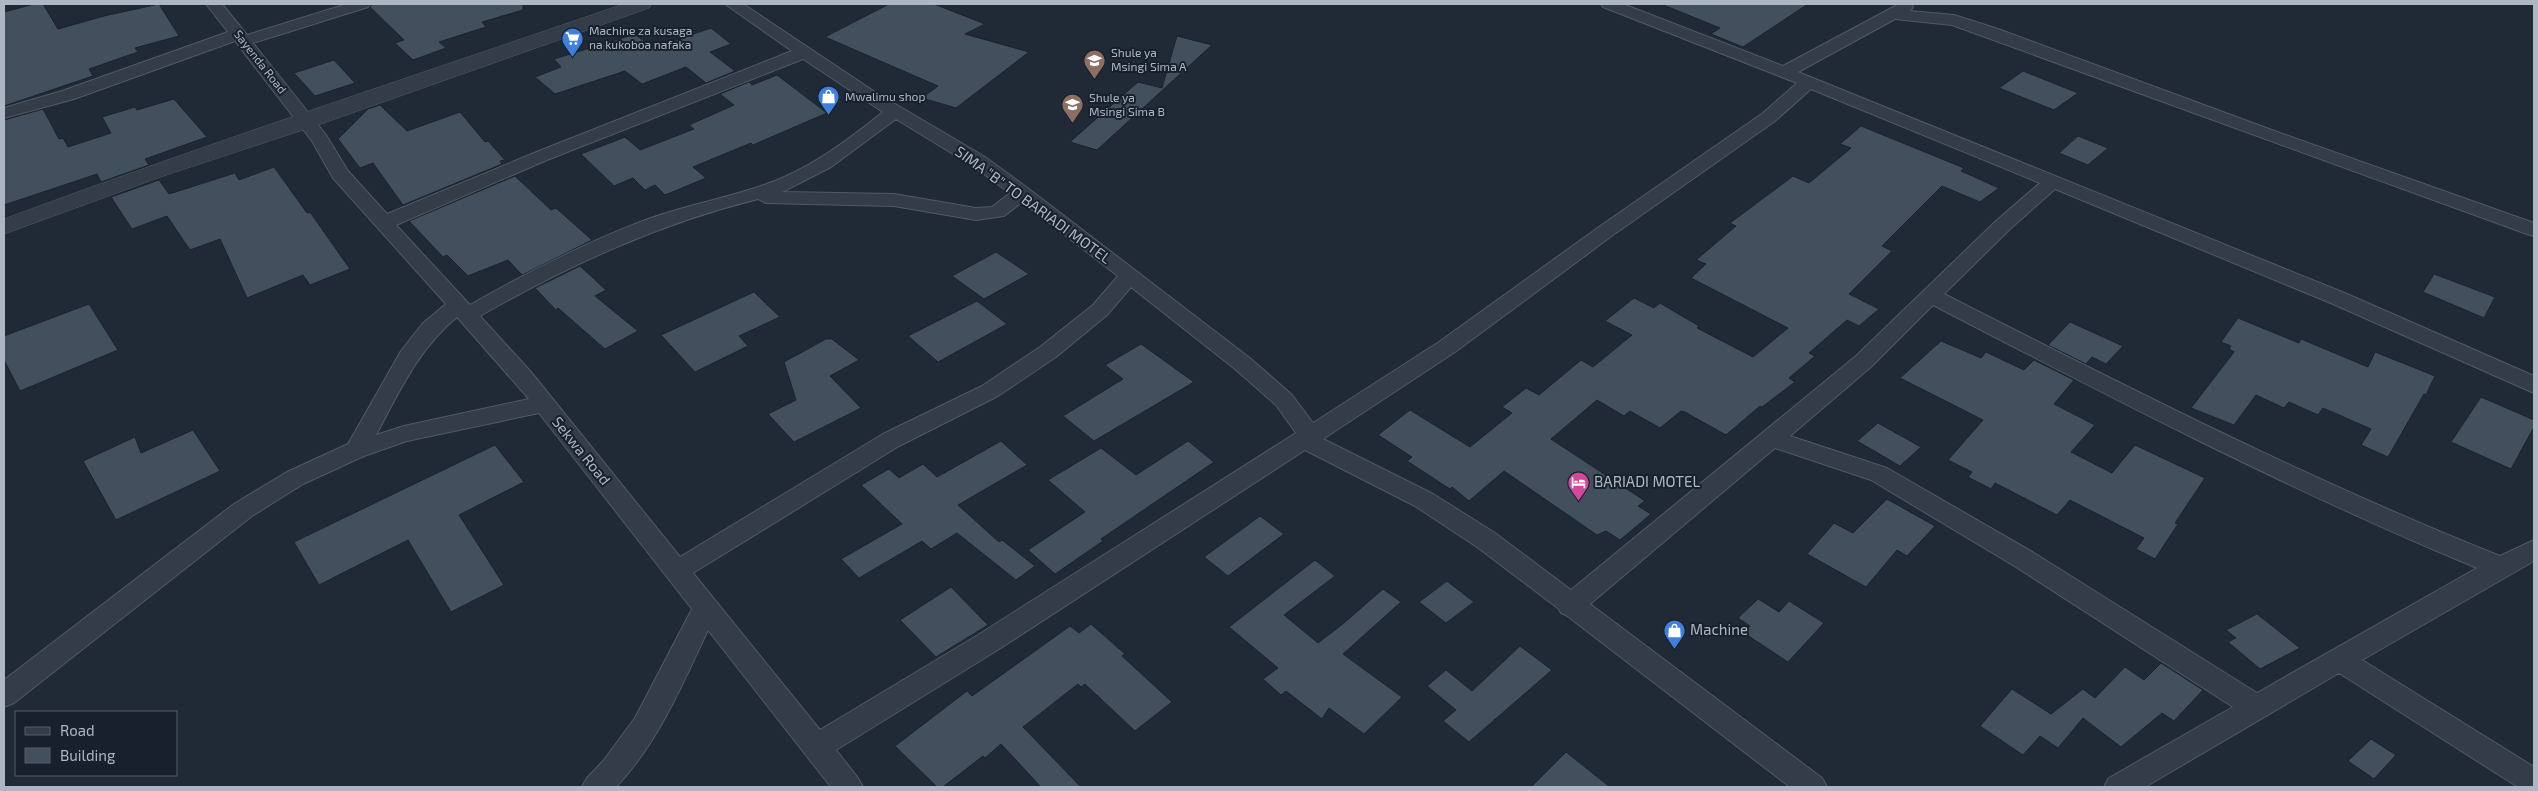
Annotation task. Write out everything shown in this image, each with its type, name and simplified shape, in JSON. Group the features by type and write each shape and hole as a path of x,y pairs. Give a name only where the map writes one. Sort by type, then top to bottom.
{"street":[{"name":"Sayenda Road","path":"214,4 307,121"},
{"path":"4,113 68,95 242,38 362,4"},
{"path":"4,227 158,170 307,121 642,4"},
{"name":"SIMA \"B\" TO BARIADI MOTEL","path":"733,4 895,111 978,161 1022,193 1243,364 1284,400 1306,437"},
{"path":"1609,4 1809,82 2340,299 2534,385"},
{"path":"1783,73 1910,4"},
{"path":"1893,14 1954,20 1992,32 2264,134 2534,230"},
{"path":"384,223 568,144 725,85 804,52"},
{"path":"816,746 987,643 1447,347 1606,231 1769,117 1809,82"},
{"path":"356,450 382,406 395,378 431,328 462,310 628,234 714,204 746,198 778,187 834,157 864,137 895,111"},
{"name":"Sekwa Road","path":"307,121 320,139 340,174 523,377 848,787"},
{"path":"1570,606 1864,361 2003,225 2052,182"},
{"path":"746,198 800,196 894,200 976,214 997,212 1022,193"},
{"path":"677,571 891,440 990,391 1048,352 1100,310 1129,276"},
{"path":"1932,296 2360,508 2501,567"},
{"path":"4,695 243,510 295,478 356,450 413,432 544,404"},
{"path":"1306,437 1424,500 1486,540 1570,606 1812,787"},
{"path":"1771,438 1879,474 2033,565 2257,708"},
{"path":"2119,787 2501,567 2534,550"},
{"path":"598,787 611,775 644,728 706,608"},
{"path":"2340,660 2534,782"}],"building":[{"path":"34,4 43,4 58,29 104,16 159,4 179,36 135,48 138,52 89,69 93,76 4,106 4,12"},
{"path":"372,4 523,4 523,10 482,22 486,27 439,42 446,48 413,60 395,43 404,40 370,7"},
{"path":"889,4 934,4 985,24 965,34 1029,52 956,108 922,98 938,86 825,37"},
{"path":"1661,4 1808,4 1743,47 1711,34 1720,28"},
{"path":"711,28 731,44 710,52 735,71 706,83 686,67 642,84 625,71 555,94 535,77 561,67 554,59 635,34 653,48"},
{"path":"1177,36 1212,45 1097,150 1070,142 1138,82 1162,88"},
{"path":"334,60 355,83 315,96 294,73"},
{"path":"2023,71 2078,93 2054,110 1999,88"},
{"path":"777,75 827,113 753,145 751,143 693,167 706,178 665,195 655,185 645,190 633,178 614,186 581,154 625,137 640,150 694,129 689,125 734,105 720,94 749,82 752,85"},
{"path":"174,99 207,137 145,159 149,165 101,182 97,174 4,205 4,120 43,109 59,139 63,138 68,147 111,133 102,117 135,107 137,110"},
{"path":"380,105 407,131 460,112 485,142 488,141 505,160 500,161 502,164 403,205 373,163 360,168 338,139 368,109"},
{"path":"1861,126 1964,168 1961,171 1999,188 1980,202 1942,186 1882,246 1892,251 1849,294 1879,309 1859,326 1847,320 1809,353 1815,356 1789,378 1795,382 1762,407 1760,406 1726,435 1685,412 1681,411 1660,428 1630,411 1624,416 1597,400 1551,439 1645,501 1638,506 1651,514 1620,540 1606,531 1597,535 1504,471 1469,501 1452,487 1450,489 1407,461 1412,457 1378,435 1410,410 1470,447 1512,413 1502,407 1526,388 1539,395 1581,360 1593,367 1632,335 1605,321 1634,298 1654,308 1660,303 1699,326 1697,328 1753,357 1788,328 1691,278 1706,264 1696,260 1736,226 1730,223 1793,176 1809,183 1851,148 1840,144"},
{"path":"2078,136 2108,148 2088,165 2059,153"},
{"path":"274,167 307,213 310,212 350,269 310,285 303,275 247,298 220,239 190,250 167,216 132,229 111,197 159,180 169,194 235,173 239,180"},
{"path":"515,176 551,210 556,208 592,240 522,275 508,260 468,276 447,255 443,257 409,221"},
{"path":"996,252 1029,274 984,299 952,276"},
{"path":"580,266 606,290 595,296 638,331 605,349 558,308 556,310 535,288"},
{"path":"2434,274 2495,297 2484,318 2423,292"},
{"path":"754,292 780,317 739,336 748,346 695,372 661,335"},
{"path":"977,301 1007,324 938,362 908,336"},
{"path":"89,304 118,350 20,391 4,360 4,336"},
{"path":"2238,318 2299,343 2301,339 2368,367 2375,352 2435,376 2426,395 2424,394 2388,457 2361,445 2371,429 2323,408 2318,415 2289,402 2284,408 2256,395 2234,425 2191,408 2234,352 2229,349 2231,346 2221,342"},
{"path":"2070,322 2123,346 2106,364 2092,357 2086,364 2048,345"},
{"path":"826,339 832,339 859,360 830,376 861,408 794,442 768,414 796,400 784,362"},
{"path":"1941,341 1981,358 1986,352 2024,370 2034,360 2074,380 2054,404 2095,425 2071,452 2112,473 2135,445 2205,478 2175,523 2178,524 2155,559 2136,549 2144,538 2070,500 2057,515 1995,483 1991,489 1968,477 1972,472 1948,460 1983,420 1900,378"},
{"path":"1141,344 1194,382 1094,441 1063,416 1123,379 1105,365"},
{"path":"2481,397 2534,420 2534,427 2511,469 2451,442"},
{"path":"1878,423 1921,447 1900,466 1857,441"},
{"path":"193,430 220,471 116,520 83,461 135,437 141,453"},
{"path":"1001,441 1027,465 958,505 999,542 1002,540 1035,566 1016,580 957,533 931,549 922,541 859,578 841,559 902,524 861,485 889,469 899,478 923,464 937,477"},
{"path":"1188,441 1214,462 1101,539 1103,541 1055,574 1028,550 1085,512 1048,480 1101,448 1136,475"},
{"path":"495,445 524,482 459,515 504,585 451,612 408,540 319,585 294,542"},
{"path":"1887,499 1935,526 1907,556 1897,550 1866,587 1807,554 1834,523 1853,533"},
{"path":"1260,516 1284,534 1228,576 1204,557"},
{"path":"1315,560 1335,576 1284,615 1318,643 1383,589 1401,602 1343,654 1402,697 1364,734 1329,708 1322,719 1286,691 1281,695 1263,679 1278,668 1229,627"},
{"path":"1447,581 1474,602 1446,623 1419,602"},
{"path":"951,587 988,625 936,657 900,620"},
{"path":"1758,599 1779,612 1789,601 1824,623 1788,662 1744,633 1750,626 1738,618"},
{"path":"2257,614 2300,648 2260,669 2228,642 2236,638 2226,630"},
{"path":"1091,624 1125,654 1122,656 1172,702 1135,731 1085,684 1081,687 1078,684 1023,727 1081,787 1041,787 1001,744 985,758 983,756 943,787 937,787 895,746 967,691 972,696 1070,626 1079,633"},
{"path":"1520,646 1552,670 1469,742 1443,721 1456,710 1427,686 1446,670 1472,691"},
{"path":"2161,663 2203,690 2174,721 2162,713 2121,747 2083,718 2058,748 2040,736 2023,755 1980,726 2012,689 2051,714 2083,689 2095,698 2125,667 2144,680"},
{"path":"2371,739 2396,755 2374,779 2348,761"},
{"path":"1566,752 1610,787 1531,787"}],"place":[{"name":"Machine za kusaga na kukoboa nafaka","path":"573,57"},
{"name":"Shule ya Msingi Sima A","path":"1095,79"},
{"name":"Mwalimu shop","path":"829,116"},
{"name":"Shule ya Msingi Sima B","path":"1073,124"},
{"name":"BARIADI MOTEL","path":"1578,501"},
{"name":"Machine","path":"1674,649"}]}
